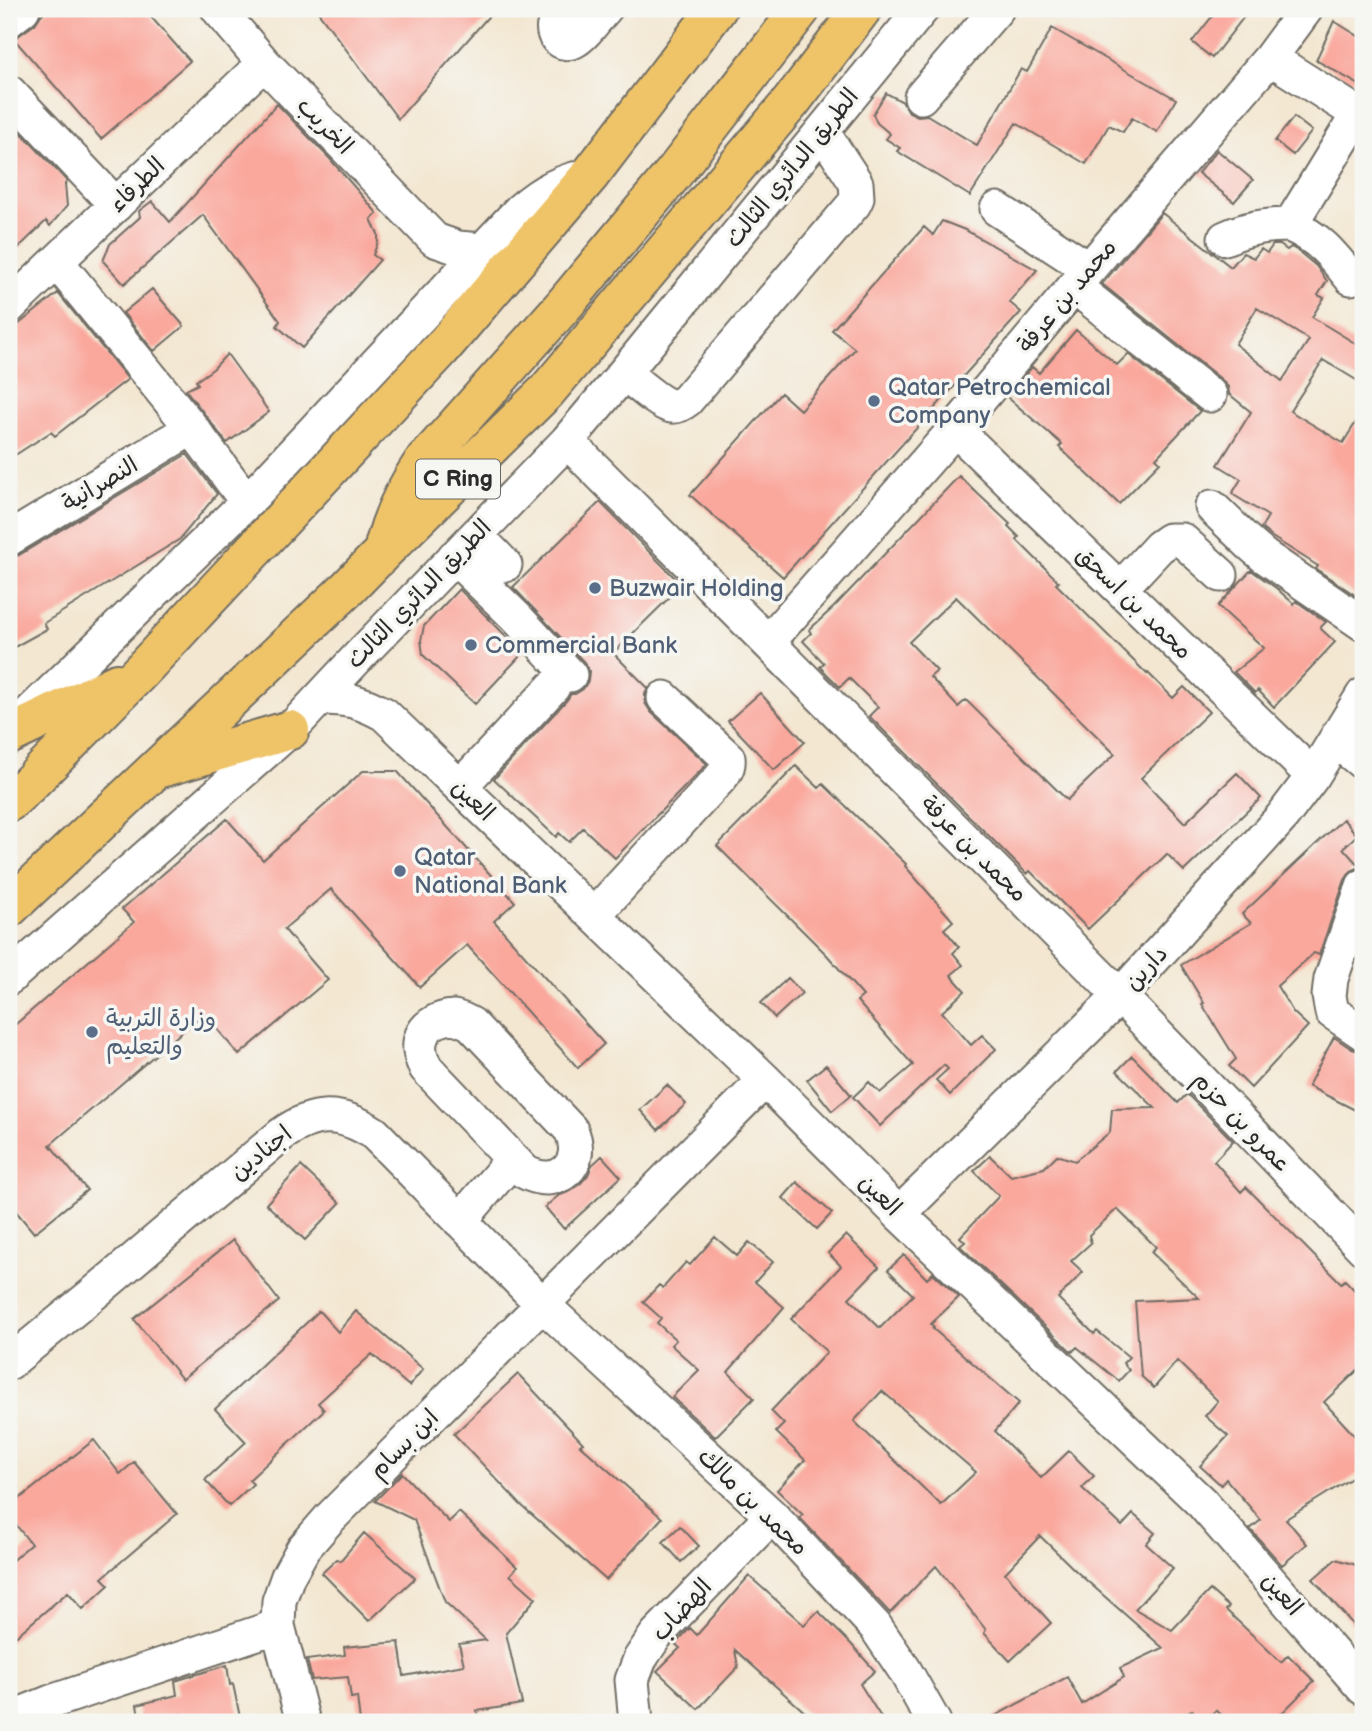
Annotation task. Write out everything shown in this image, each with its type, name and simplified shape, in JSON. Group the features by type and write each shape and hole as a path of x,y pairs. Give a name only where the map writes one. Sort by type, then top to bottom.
{"highway":[{"path":"15,799 141,671 441,349 590,175 718,9"},
{"path":"383,552 398,506 422,464 598,265 673,174 801,9"},
{"name":"الطريق الدائري الثالث","path":"9,908 348,588 546,392 791,102 862,9"},
{"path":"9,734 141,671"},
{"path":"156,769 290,730"}],"street":[{"path":"9,20 23,9"},
{"name":"الخريب","path":"219,9 264,63 435,240"},
{"path":"568,9 555,21 553,28 559,41 566,43 579,37 605,9"},
{"path":"890,47 900,9"},
{"name":"الطريق الدائري الثالث","path":"9,978 290,730 566,441 922,9"},
{"path":"921,97 998,9"},
{"name":"محمد بن عرفة","path":"768,642 955,429 1270,58 1306,9"},
{"path":"1270,58 1360,116 1290,225"},
{"name":"الطرفاء","path":"9,307 264,63"},
{"path":"10,96 116,205"},
{"path":"624,373 668,405 674,406 687,400 854,204 858,198 856,183 822,131"},
{"path":"9,734 247,502 481,250 535,197 552,186 590,175"},
{"path":"997,209 1082,278 1210,395"},
{"path":"1225,238 1257,226 1290,225 1307,232 1324,245 1351,278"},
{"path":"435,240 458,248 481,250"},
{"path":"435,240 440,266 441,349"},
{"path":"57,262 192,428 247,502"},
{"name":"النصرانية","path":"9,539 192,428"},
{"name":"محمد بن اسحق","path":"955,429 1313,776"},
{"name":"محمد بن عرفة","path":"566,441 1120,996"},
{"path":"1212,507 1257,550 1362,620"},
{"path":"1120,589 1159,547 1169,540 1182,540 1221,575"},
{"path":"465,546 505,565"},
{"path":"460,787 561,681 465,546"},
{"name":"العين","path":"360,655 365,676 384,714"},
{"name":"دارين","path":"899,1214 1120,996 1282,817 1313,776 1363,695"},
{"name":"العين","path":"320,698 359,701 384,714 765,1080 899,1214 1202,1503 1363,1688"},
{"path":"594,915 710,789 729,764 728,758 664,698"},
{"path":"1335,740 1363,763"},
{"path":"1363,886 1331,979 1329,996 1332,1012 1363,1033"},
{"name":"عمرو بن حزم","path":"1120,996 1357,1228"},
{"path":"454,1017 471,1024 571,1130 576,1151 573,1162 557,1177 534,1177 512,1160 421,1060 419,1042 428,1026 436,1020 454,1017"},
{"name":"ابن بسام","path":"278,1626 279,1601 288,1576 303,1549 329,1519 765,1080"},
{"name":"اجنادين","path":"9,1363 281,1135 294,1125 327,1116 344,1118 374,1133 543,1305"},
{"path":"460,1221 512,1160"},
{"name":"محمد بن مالك","path":"543,1305 772,1516 875,1626 904,1668 934,1722"},
{"name":"الهضاب","path":"636,1722 632,1680 640,1659 656,1635 772,1516"},
{"path":"9,1719 278,1626 303,1722"}],"building":[{"path":"48,9 144,9 190,61 101,139 14,39 35,24"},
{"path":"316,9 495,9 398,119"},
{"path":"1218,9 1250,9 1212,58 1192,42"},
{"path":"1334,21 1363,39 1363,87 1316,60"},
{"path":"1052,28 1176,99 1157,132 1132,118 1123,132 1109,125 1086,164 1016,123 970,196 897,151 900,148 886,139 890,134 877,123 873,114 886,93 903,102 909,112 918,116 927,115 977,145 1021,69 1027,72"},
{"path":"277,104 377,213 371,219 378,234 373,255 380,260 302,348 277,326 280,321 203,215 124,284 103,261 110,244 140,217 139,211 152,201 170,222"},
{"path":"1294,117 1312,131 1293,155 1275,141"},
{"path":"9,120 67,181 67,206 50,226 46,221 9,257"},
{"path":"1217,150 1253,180 1234,202 1198,173"},
{"path":"1162,213 1231,267 1243,253 1254,258 1261,249 1267,253 1273,245 1280,245 1287,250 1291,247 1316,266 1327,281 1318,295 1324,298 1312,317 1363,348 1363,384 1323,360 1290,411 1343,443 1363,411 1363,589 1358,597 1316,569 1318,566 1272,537 1261,528 1268,516 1232,494 1241,479 1218,465 1251,412 1229,394 1228,387 1222,380 1102,284","holes":["1257,308 1309,340 1282,381 1235,344"]},
{"name":"Qatar Petrochemical Company","path":"942,221 965,230 1037,270 1009,302 1021,312 783,577 690,495 781,393 800,410 855,349 832,330 924,227 933,235"},
{"path":"152,289 184,326 154,351 123,313"},
{"path":"58,293 128,379 55,436 51,432 9,459 9,332"},
{"path":"1076,330 1117,365 1128,354 1200,411 1156,458 1160,462 1119,504 1059,447 1062,444 1007,397 1032,367 1039,373"},
{"path":"227,354 269,412 227,443 186,390 198,384 196,381 213,369"},
{"path":"187,454 217,494 180,539 44,623 47,629 9,650 9,558 19,555"},
{"path":"959,476 1010,524 1008,526 1019,537 1017,540 1059,582 1056,584 1147,674 1173,698 1184,687 1209,712 1141,778 1185,823 1237,773 1261,798 1184,871 1167,854 1088,929 1030,871 1027,874 869,716 878,707 849,678 840,687 820,667 824,663 803,641 811,633 809,630","holes":["956,597 1115,754 1067,800 966,700 958,707 930,677 937,671 909,642"]},
{"path":"600,502 682,585 613,653 648,688 645,703 651,712 707,764 615,858 583,828 569,842 559,833 556,837 494,779 571,694 583,689 588,681 589,671 584,662 513,587"},
{"path":"1251,570 1294,604 1296,601 1326,622 1320,628 1335,642 1274,707 1258,690 1255,693 1234,672 1264,648 1218,606"},
{"name":"Commercial Bank","path":"459,589 523,653 475,704 423,655 421,640 424,626"},
{"path":"760,693 805,742 774,770 728,721"},
{"path":"796,766 819,788 823,784 906,864 953,921 944,929 959,947 953,953 963,965 951,975 965,991 942,1012 971,1045 982,1035 996,1049 950,1095 936,1080 948,1069 944,1065 880,1126 853,1097 869,1082 880,1093 913,1065 857,1001 863,996 826,954 717,846"},
{"path":"363,771 397,771 515,902 494,921 604,1044 578,1068 467,945 420,987 331,889 284,929 328,980 239,1055 204,1013 50,1145 87,1190 34,1233 9,1203 9,1030 134,922 122,909 227,819 263,860"},
{"path":"1343,819 1357,835 1343,848 1360,867 1351,871 1345,880 1319,955 1314,953 1277,986 1293,1012 1308,1026 1251,1088 1229,1066 1236,1059 1181,965 1251,923 1242,914"},
{"path":"788,978 802,993 775,1018 761,1003"},
{"path":"1334,1037 1352,1049 1363,1052 1363,1114 1308,1086"},
{"path":"1132,1056 1178,1103 1187,1094 1233,1141 1214,1161 1241,1192 1246,1187 1341,1283 1345,1280 1363,1299 1363,1365 1324,1402 1363,1445 1363,1471 1286,1519 1307,1544 1282,1565 1250,1529 1261,1520 1226,1479 1221,1485 1200,1466 1228,1436 1205,1416 1218,1401 1177,1361 1154,1388 1141,1376 1135,1301 1199,1298 1151,1252 1156,1247 1117,1209 1089,1235 1091,1243 1071,1261 1083,1272 1058,1298 1094,1334 1097,1331 1129,1357 1123,1363 1129,1370 1119,1381 1077,1347 1072,1352 960,1246 965,1242 960,1237 999,1196 974,1171 990,1156 1011,1176 1044,1168 1057,1155 1075,1161 1110,1132 1112,1109 1155,1108 1117,1071"},
{"path":"826,1065 851,1095 832,1111 807,1080"},
{"path":"667,1085 686,1104 658,1130 640,1110"},
{"path":"602,1156 621,1177 564,1229 545,1207 581,1183 592,1165"},
{"path":"301,1166 340,1203 305,1240 266,1204"},
{"path":"797,1182 832,1213 817,1229 783,1198"},
{"path":"846,1235 879,1267 849,1298 880,1328 913,1295 888,1270 904,1255 927,1279 933,1273 959,1297 931,1324 934,1327 932,1328 1019,1403 995,1431 1041,1478 1069,1451 1094,1476 1082,1488 1122,1526 1133,1514 1155,1533 1146,1544 1173,1568 1135,1609 1172,1630 1210,1590 1229,1607 1226,1610 1281,1662 1288,1655 1314,1681 1273,1722 1229,1722 1216,1710 1205,1722 1192,1710 1168,1722 984,1722 1067,1677 1082,1704 1124,1677 1120,1668 1163,1648 1040,1536 1005,1573 1051,1623 1010,1661 984,1633 986,1630 936,1566 890,1613 800,1518 803,1515 777,1490 805,1460 776,1432 784,1424 771,1411 827,1352 791,1319 841,1266 828,1253","holes":["882,1391 976,1472 941,1505 854,1421"]},
{"path":"715,1237 737,1256 749,1242 773,1262 755,1282 784,1307 728,1372 754,1398 715,1437 672,1397 699,1370 671,1345 676,1340 657,1323 661,1318 643,1302 659,1285 663,1288 686,1262 690,1265"},
{"path":"233,1240 279,1301 182,1379 134,1319"},
{"path":"319,1311 338,1332 356,1311 423,1369 409,1386 372,1354 318,1403 324,1410 249,1480 253,1484 229,1506 205,1480 246,1442 215,1409"},
{"path":"518,1374 583,1443 580,1445 662,1518 606,1580 520,1504 454,1434"},
{"path":"94,1440 120,1474 134,1462 177,1514 102,1578 109,1585 83,1609 68,1592 9,1642 9,1563 31,1544 9,1516 9,1507"},
{"path":"402,1473 449,1522 459,1512 517,1567 510,1575 536,1598 506,1633 522,1704 477,1711 479,1722 360,1722 357,1697 351,1698 348,1677 312,1680 307,1660 345,1655 344,1647 399,1642 404,1676 464,1665 459,1644 486,1640 445,1602 414,1520 375,1501"},
{"path":"680,1526 699,1546 681,1562 663,1542"},
{"path":"364,1533 415,1578 369,1621 322,1573 337,1559 340,1561"},
{"path":"1336,1559 1363,1567 1363,1636 1313,1579"},
{"path":"749,1576 804,1625 818,1611 851,1644 875,1671 860,1684 884,1722 816,1722 735,1650 738,1667 698,1709 657,1671 680,1648 675,1644 690,1628 697,1635"},
{"path":"227,1665 241,1722 184,1722 182,1714 140,1722 137,1705 177,1695 175,1681"}],"place":[{"name":"Qatar Petrochemical Company","path":"874,401"},
{"name":"Buzwair Holding","path":"595,588"},
{"name":"Commercial Bank","path":"471,645"},
{"name":"Qatar National Bank","path":"400,871"},
{"name":"وزارة التربية والتعليم","path":"92,1032"}]}
